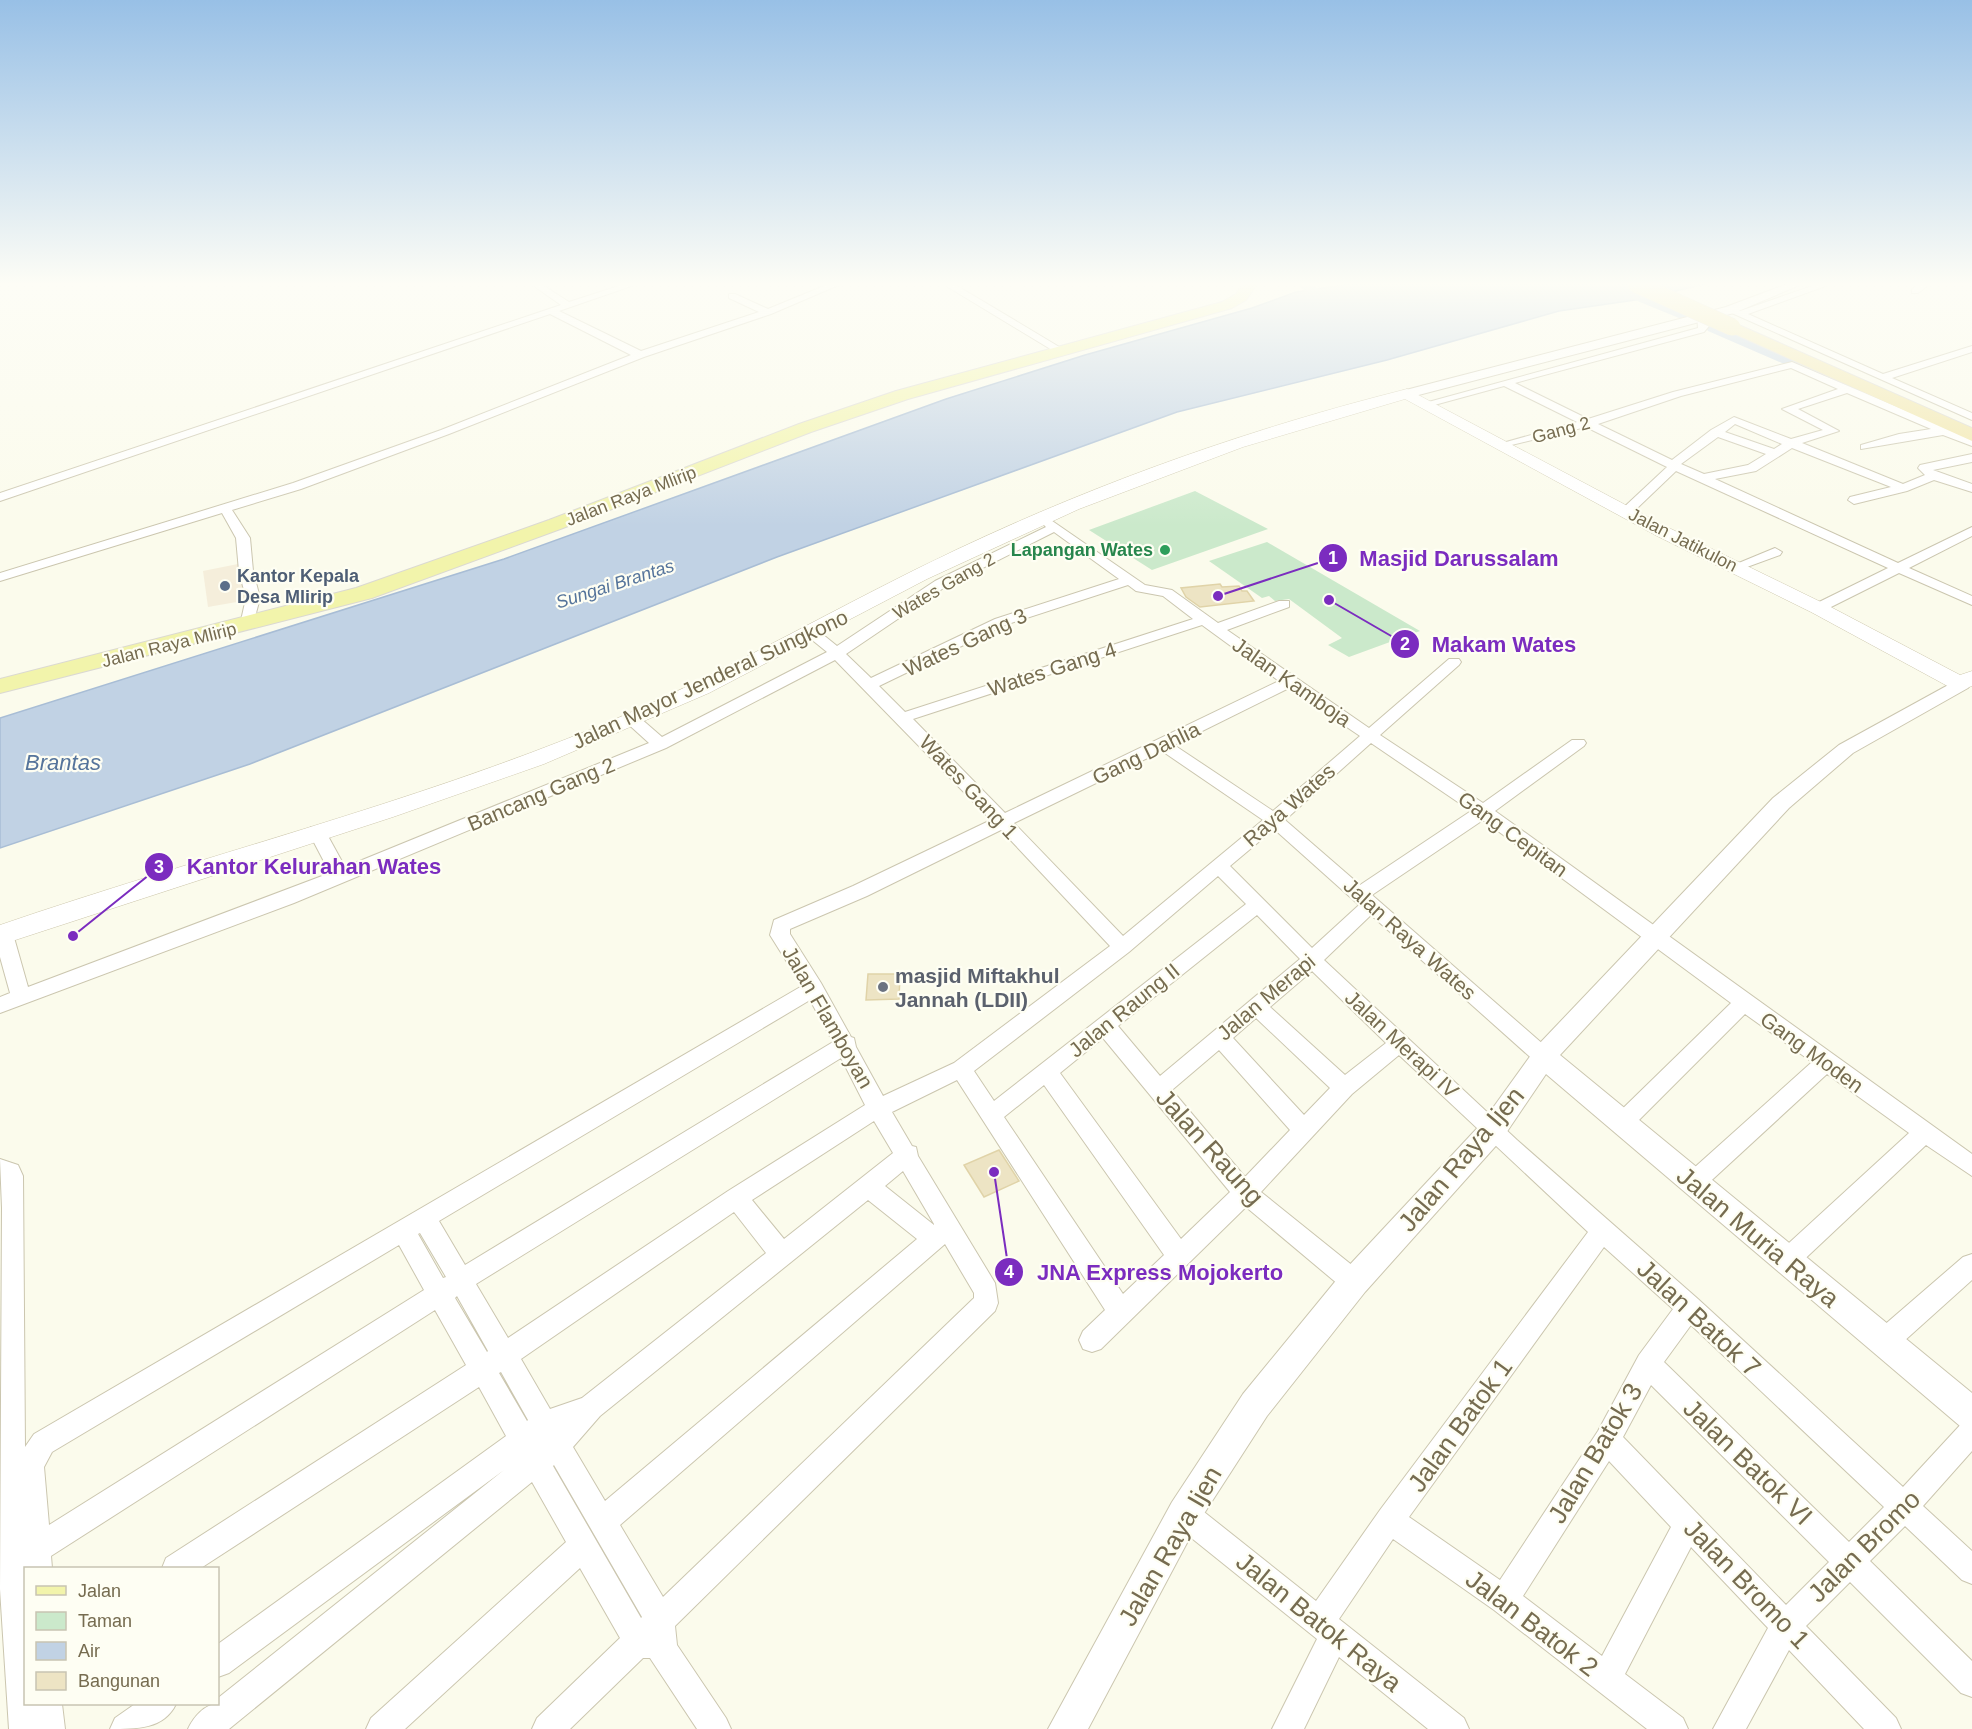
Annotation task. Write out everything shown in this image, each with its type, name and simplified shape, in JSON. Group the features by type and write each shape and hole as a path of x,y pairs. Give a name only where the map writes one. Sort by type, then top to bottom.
{"highway":[{"path":"1828,365 1972,435"},
{"path":"1833,365 1972,430"}],"main road":[{"name":"Jalan Raya Mlirip","path":"0,686 247,625 407,579 805,428 932,386 1010,365"},
{"name":"Jalan Jatikulon","path":"1407,394 1626,512 1966,681"},
{"name":"Jalan Mayor Jenderal Sungkono","path":"1,935 459,785 633,720 811,632 930,580 1048,522 1198,456 1331,413 1407,394"}],"street":[{"path":"0,497 392,365"},
{"path":"0,577 225,508 434,436 614,365"},
{"path":"1407,394 1520,365"},
{"path":"1427,405 1573,365"},
{"name":"Gang 2","path":"1503,446 1588,423 1677,394 1792,365 1848,389"},
{"path":"1852,365 1972,417"},
{"path":"1884,377 1923,365"},
{"path":"1506,383 1674,465 1972,602"},
{"path":"1704,477 1752,468 1793,442 1833,430 1788,408 1848,389 1972,443"},
{"path":"1626,512 1674,465 1715,432 1735,420 1903,488"},
{"path":"1865,447 1899,436 1947,431"},
{"path":"1715,432 1774,453"},
{"path":"1972,458 1923,469 1934,476 1972,488"},
{"path":"1854,500 1903,488 1934,476"},
{"path":"225,508 243,538 246,571 253,598 247,625"},
{"name":"Jalan Kamboja","path":"1048,522 1141,588 1167,593 1290,682 1369,735"},
{"path":"1818,608 1972,531"},
{"path":"1736,567 1775,552"},
{"name":"Wates Gang 3","path":"870,685 999,622 1129,579"},
{"name":"Wates Gang 2","path":"837,653 930,580"},
{"path":"1215,629 1284,604"},
{"name":"Wates Gang 4","path":"902,718 1203,620"},
{"name":"Wates Gang 1","path":"811,632 870,685 1122,947"},
{"name":"Bancang Gang 2","path":"0,1005 341,876 660,744 837,653"},
{"name":"Raya Wates","path":"179,1567 494,1362 736,1198 878,1108 961,1069 1122,947 1274,820 1454,662"},
{"name":"Jalan Raya Ijen","path":"1066,1729 1184,1514 1256,1404 1354,1282 1492,1131 1545,1058 1653,938 1781,803 1834,757 1966,681"},
{"name":"Gang Dahlia","path":"1003,823 1290,682"},
{"path":"633,720 660,744"},
{"name":"Gang Cepitan","path":"1369,735 1483,811 1653,938"},
{"name":"Jalan Merapi","path":"1159,1089 1219,1036 1312,960 1366,899 1578,742"},
{"name":"Jalan Raya Wates","path":"1164,745 1274,820 1545,1058"},
{"name":"Jalan Flamboyan","path":"548,1729 653,1637 986,1303 986,1291 941,1233 908,1154 878,1108 847,1044 780,935 781,925 860,891 1003,823"},
{"path":"317,831 341,876"},
{"name":"Jalan Merapi IV","path":"1218,865 1312,960 1401,1042 1492,1131"},
{"name":"Jalan Raung II","path":"990,1116 1257,904"},
{"path":"1,935 21,997"},
{"name":"Gang Moden","path":"1653,938 1972,1166"},
{"path":"29,1561 30,1465 43,1443 814,988"},
{"path":"1622,1124 1744,1003"},
{"path":"1256,1006 1344,1088"},
{"name":"Jalan Raung","path":"1104,1024 1245,1193 1354,1282"},
{"path":"1219,1036 1304,1130"},
{"path":"1092,1340 1245,1193 1344,1088 1401,1042"},
{"path":"29,1561 450,1287 847,1044"},
{"name":"Jalan Muria Raya","path":"1545,1058 1785,1261 1972,1414"},
{"path":"1693,1183 1826,1062"},
{"path":"961,1069 1122,1313"},
{"path":"1047,1072 1179,1256"},
{"name":"Jalan Batok 7","path":"1492,1131 1689,1307 1972,1570"},
{"path":"1785,1261 1925,1132"},
{"path":"219,1661 591,1407 908,1154"},
{"path":"3,1169 12,1176 29,1561"},
{"path":"602,1522 941,1233 868,1186"},
{"path":"736,1198 782,1254"},
{"path":"414,1226 539,1443 582,1547 653,1637 715,1729"},
{"name":"Jalan Batok 1","path":"1288,1729 1327,1628 1390,1521 1603,1230"},
{"path":"1884,1342 1972,1264"},
{"name":"Jalan Batok 3","path":"1504,1600 1606,1440 1648,1364 1689,1307"},
{"name":"Jalan Batok VI","path":"1648,1364 1972,1682"},
{"name":"Jalan Bromo","path":"1729,1729 1786,1625 1903,1508 1972,1431"},
{"name":"Jalan Bromo 1","path":"1606,1440 1688,1522 1885,1729"},
{"path":"539,1443 602,1522 653,1637"},
{"path":"204,1729 539,1443"},
{"name":"Jalan Batok Raya","path":"1184,1514 1453,1729"},
{"name":"Jalan Batok 2","path":"1390,1521 1504,1600 1672,1729"},
{"path":"1607,1678 1688,1522"},
{"path":"382,1729 582,1547"},
{"path":"24,1637 22,1668 24,1729"},
{"path":"47,1705 49,1729"},
{"path":"126,1729 160,1705"}],"shaded area":[{"name":"Kantor Kepala Desa Mlirip","path":"243,563 248,600 208,607 203,571"}],"green space":[{"name":"Lapangan Wates","path":"1195,491 1268,529 1152,570 1089,530"},
{"path":"1267,542 1420,631 1349,657 1328,645 1342,638 1289,599 1275,601 1269,596 1262,598 1209,561"}],"water":[{"name":"Brantas","path":"1054,365 1368,365 1177,412 777,557 250,764 0,848 0,718 504,559 946,399"}],"building":[{"path":"1220,584 1222,587 1239,586 1242,591 1247,591 1254,601 1200,607 1186,597 1181,588"},
{"name":"masjid Miftakhul Jannah (LDII)","path":"868,974 900,974 899,999 866,1000"},
{"path":"999,1150 1019,1181 984,1197 964,1165"}],"waterway":[{"path":"1799,365 1825,376"}],"place":[{"name":"Lapangan Wates","path":"1165,550"},
{"name":"Kantor Kepala Desa Mlirip","path":"225,586"},
{"name":"Masjid Darussalam","path":"1218,596"},
{"name":"Makam Wates","path":"1329,600"},
{"name":"Kantor Kelurahan Wates","path":"73,936"},
{"name":"masjid Miftakhul Jannah (LDII)","path":"883,987"},
{"name":"JNA Express Mojokerto","path":"994,1172"}],"water label":[{"name":"Sungai Brantas","path":"615,584"}]}
